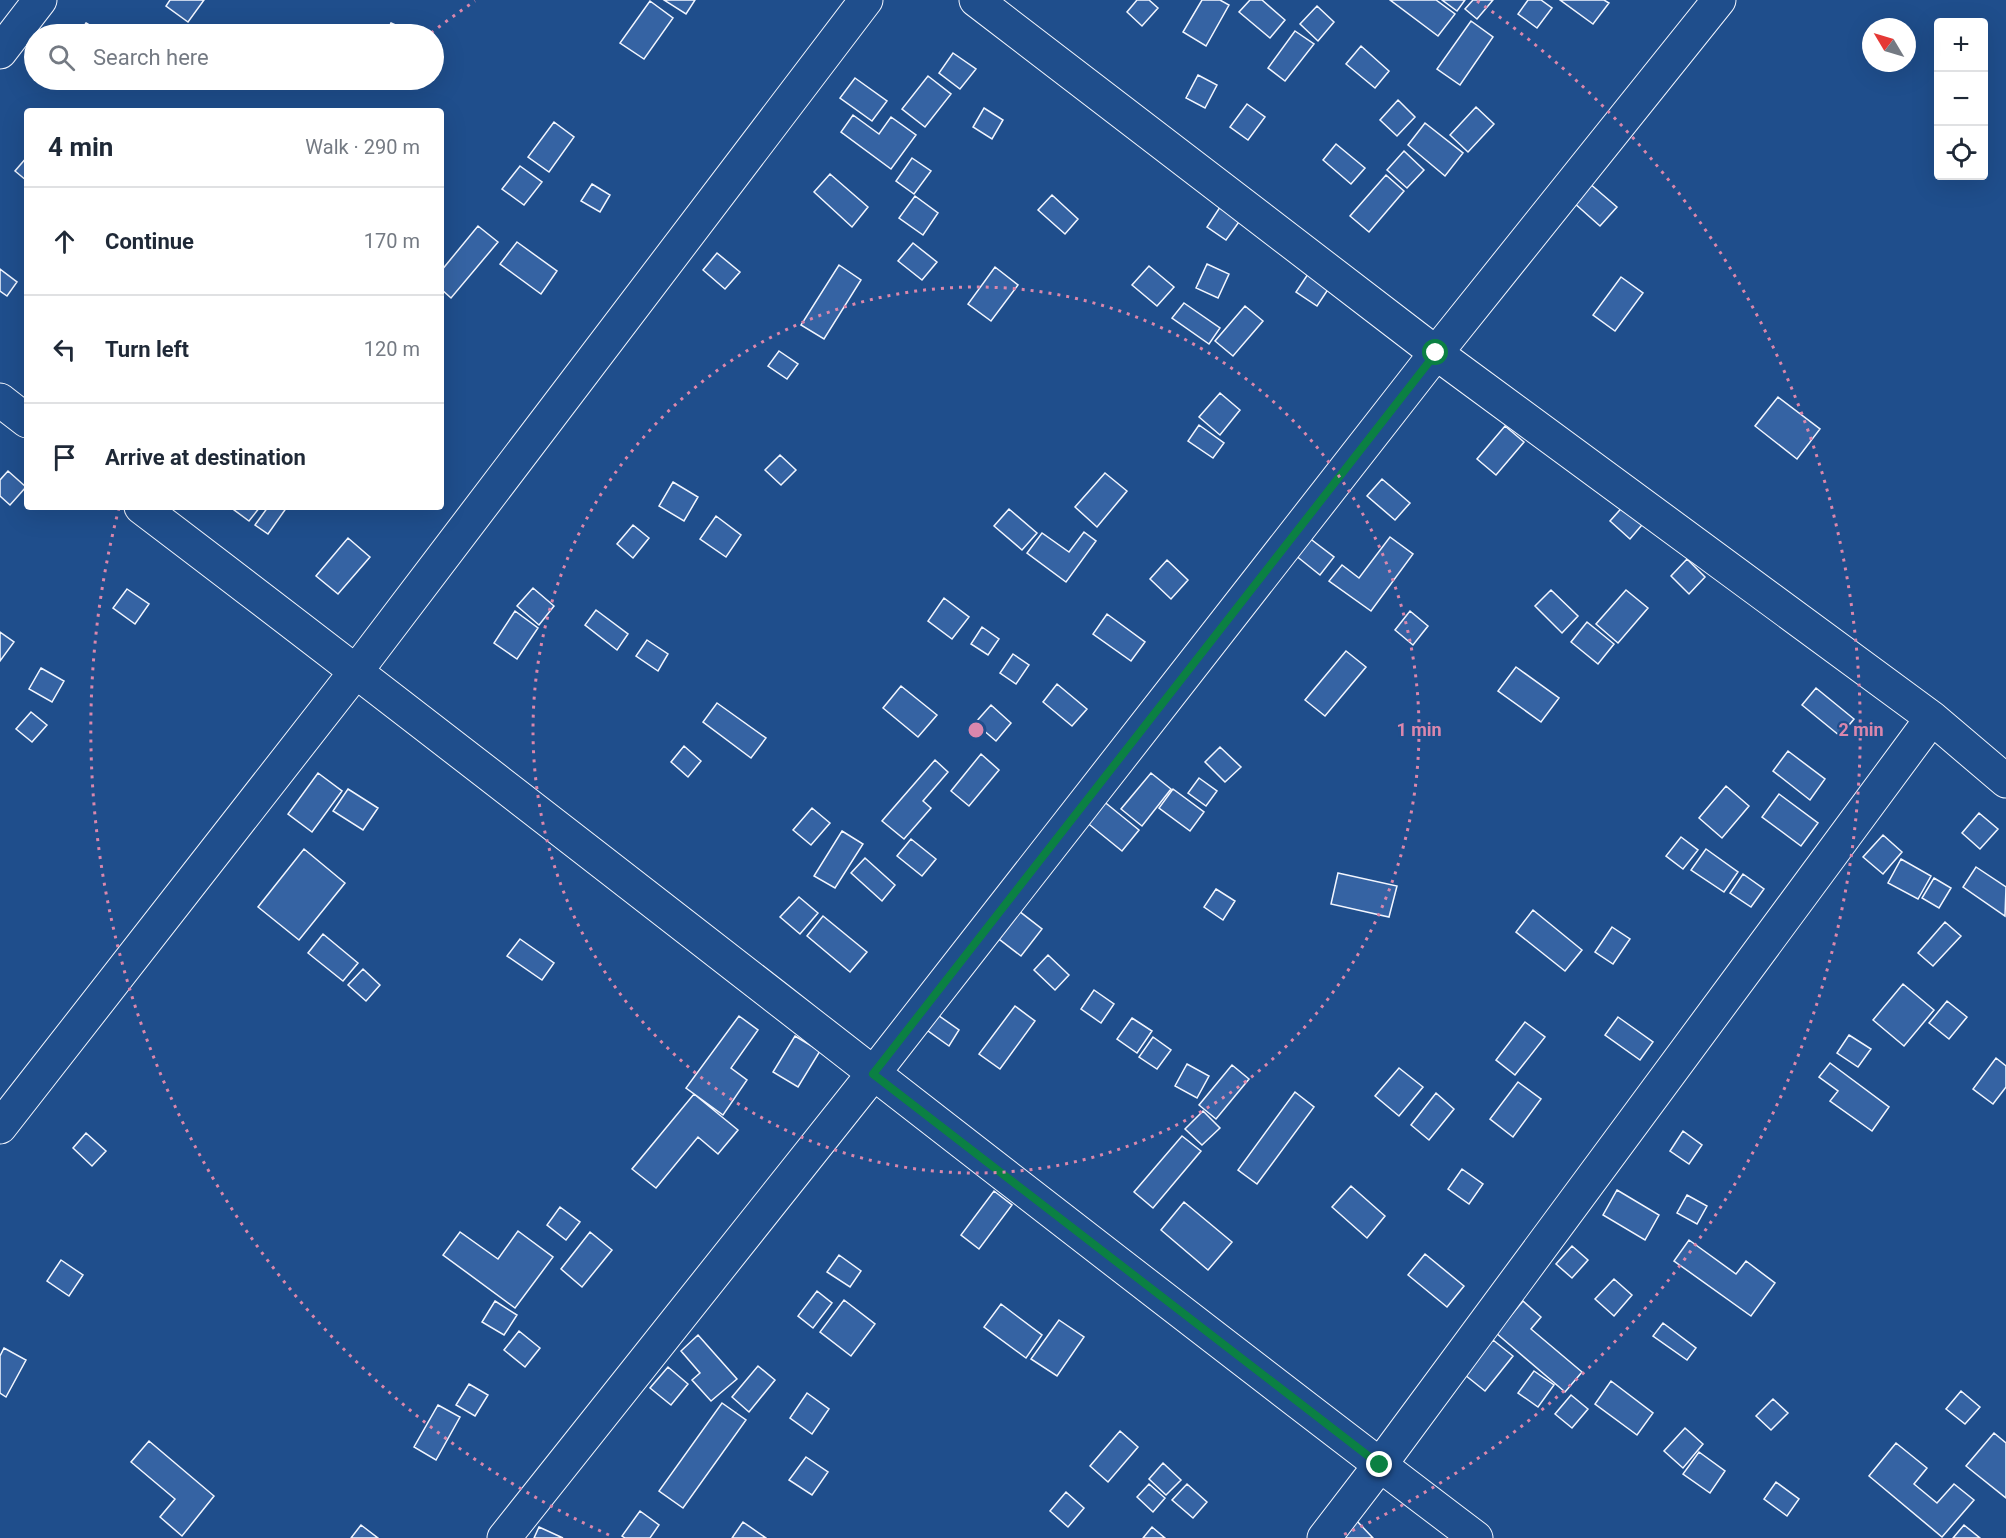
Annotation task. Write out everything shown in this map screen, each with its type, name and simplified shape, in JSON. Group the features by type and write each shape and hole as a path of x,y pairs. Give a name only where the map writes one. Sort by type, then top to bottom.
{"street":[{"path":"0,52 40,0"},
{"path":"0,1127 357,670 866,0"},
{"path":"976,0 1436,353 1932,718 2006,781"},
{"path":"504,1538 873,1074 1436,353 1719,0"},
{"path":"0,400 24,419"},
{"path":"145,510 357,670 873,1074 1476,1538"},
{"path":"1324,1538 1932,718"}],"building":[{"path":"170,0 204,0 188,22 166,6"},
{"path":"664,0 695,0 686,14"},
{"path":"1137,0 1149,0 1158,8 1142,26 1127,12"},
{"path":"1202,0 1220,0 1229,5 1206,46 1183,32"},
{"path":"1250,0 1262,0 1285,20 1270,38 1239,12"},
{"path":"1390,0 1436,0 1455,14 1438,36"},
{"path":"1442,0 1465,0 1457,11"},
{"path":"1473,0 1493,0 1477,19 1465,9"},
{"path":"1528,0 1541,0 1552,8 1537,28 1518,14"},
{"path":"1560,0 1604,0 1609,3 1593,24"},
{"path":"650,1 673,18 644,59 620,43"},
{"path":"1317,6 1334,22 1318,41 1300,24"},
{"path":"1471,21 1493,37 1460,85 1437,69"},
{"path":"1295,31 1314,44 1285,81 1268,68"},
{"path":"1361,46 1389,71 1375,88 1346,64"},
{"path":"953,53 976,69 960,89 939,73"},
{"path":"1198,75 1217,85 1205,108 1186,98"},
{"path":"928,76 951,94 925,127 902,109"},
{"path":"855,78 887,101 872,121 840,98"},
{"path":"1398,100 1415,117 1397,136 1380,120"},
{"path":"1247,104 1265,117 1248,140 1230,127"},
{"path":"1476,107 1494,124 1468,152 1450,135"},
{"path":"984,108 1003,120 992,139 973,127"},
{"path":"853,115 879,134 891,117 916,135 891,169 841,132"},
{"path":"554,122 574,137 549,172 528,157"},
{"path":"1425,123 1463,153 1445,176 1408,145"},
{"path":"1336,144 1365,168 1351,184 1323,160"},
{"path":"1404,151 1424,170 1407,188 1387,170"},
{"path":"912,158 931,171 914,194 896,181"},
{"path":"24,160 24,178 15,171"},
{"path":"520,166 542,182 524,205 502,189"},
{"path":"830,174 868,207 852,227 814,192"},
{"path":"1386,175 1404,191 1369,232 1350,216"},
{"path":"1589,183 1617,207 1600,226 1573,202"},
{"path":"592,184 610,195 600,212 581,201"},
{"path":"1052,195 1078,219 1065,234 1038,210"},
{"path":"915,196 938,213 923,235 899,218"},
{"path":"1224,201 1244,215 1226,240 1207,227"},
{"path":"478,226 498,242 451,298 444,292 444,267"},
{"path":"517,242 557,271 541,294 500,264"},
{"path":"913,243 937,262 922,280 898,261"},
{"path":"717,253 740,272 725,289 703,270"},
{"path":"1207,264 1229,274 1218,298 1196,288"},
{"path":"839,265 861,280 824,339 801,325"},
{"path":"1149,266 1174,287 1157,306 1132,285"},
{"path":"995,267 1018,285 991,321 968,304"},
{"path":"0,269 17,282 7,296 0,291"},
{"path":"1310,271 1331,285 1317,306 1296,292"},
{"path":"1621,277 1643,293 1615,331 1593,315"},
{"path":"1184,303 1220,328 1209,344 1172,318"},
{"path":"1245,306 1263,321 1233,356 1215,341"},
{"path":"779,351 798,364 787,379 768,366"},
{"path":"1220,393 1240,410 1220,435 1199,417"},
{"path":"1778,397 1820,429 1797,459 1755,426"},
{"path":"1199,425 1224,443 1213,458 1188,441"},
{"path":"1505,426 1524,442 1496,475 1477,459"},
{"path":"780,455 796,470 781,485 765,470"},
{"path":"8,471 24,485 24,489 10,505 0,496 0,480"},
{"path":"1105,473 1127,491 1097,527 1075,507"},
{"path":"1382,479 1410,503 1395,520 1367,496"},
{"path":"673,482 698,497 684,521 659,506"},
{"path":"1627,502 1647,519 1630,539 1610,521"},
{"path":"1009,509 1037,533 1022,550 994,526"},
{"path":"234,510 258,510 249,521"},
{"path":"266,510 285,510 268,534 255,525"},
{"path":"716,516 741,535 726,557 700,539"},
{"path":"633,525 649,538 633,558 617,544"},
{"path":"1084,532 1096,541 1066,582 1027,553 1042,533 1069,552"},
{"path":"1304,534 1334,557 1320,575 1290,551"},
{"path":"1390,537 1413,554 1371,611 1329,581 1342,565 1359,578"},
{"path":"348,538 370,557 338,594 316,576"},
{"path":"1687,559 1705,577 1689,594 1671,576"},
{"path":"1167,560 1188,580 1171,599 1150,579"},
{"path":"533,588 554,606 539,625 517,606"},
{"path":"127,589 149,604 135,624 113,608"},
{"path":"1551,590 1578,616 1562,633 1535,606"},
{"path":"1626,590 1648,608 1618,643 1596,624"},
{"path":"944,598 969,617 952,639 928,621"},
{"path":"596,610 628,634 617,650 585,625"},
{"path":"515,611 538,628 517,659 494,643"},
{"path":"1410,611 1428,626 1413,645 1395,630"},
{"path":"1107,614 1145,642 1131,661 1093,634"},
{"path":"1587,622 1614,644 1598,664 1571,642"},
{"path":"982,627 999,639 988,655 971,644"},
{"path":"0,632 14,642 0,661"},
{"path":"647,640 668,654 658,671 636,656"},
{"path":"1346,651 1366,667 1325,716 1305,700"},
{"path":"1013,654 1029,665 1016,684 1000,673"},
{"path":"1516,667 1559,698 1541,722 1498,691"},
{"path":"41,668 64,681 52,702 29,689"},
{"path":"1057,684 1087,709 1072,726 1043,702"},
{"path":"901,686 937,715 918,737 883,708"},
{"path":"1816,688 1854,719 1840,736 1802,705"},
{"path":"717,703 766,738 751,758 703,722"},
{"path":"991,705 1011,723 996,741 975,723"},
{"path":"31,712 47,725 32,742 16,729"},
{"path":"684,746 701,761 688,777 671,762"},
{"path":"1220,747 1241,767 1225,782 1205,762"},
{"path":"1788,751 1825,779 1810,800 1773,771"},
{"path":"981,754 999,770 969,806 951,791"},
{"path":"935,760 948,772 923,801 931,808 904,839 882,821"},
{"path":"318,773 342,791 312,832 288,814"},
{"path":"1151,773 1171,789 1142,826 1121,809"},
{"path":"1199,778 1217,791 1206,806 1188,793"},
{"path":"1726,786 1749,806 1722,838 1699,818"},
{"path":"348,789 378,808 363,830 333,811"},
{"path":"1173,789 1204,812 1190,831 1159,808"},
{"path":"1779,794 1818,823 1801,846 1762,817"},
{"path":"1102,800 1139,830 1122,851 1085,821"},
{"path":"812,808 830,823 811,845 793,830"},
{"path":"1979,813 1998,829 1980,849 1962,833"},
{"path":"842,831 863,844 835,888 814,876"},
{"path":"1883,835 1902,852 1883,874 1863,857"},
{"path":"1681,837 1698,850 1683,869 1666,856"},
{"path":"911,839 936,859 922,876 897,856"},
{"path":"304,849 345,883 299,940 258,907"},
{"path":"1706,849 1738,872 1724,892 1691,870"},
{"path":"865,858 895,885 882,901 851,873"},
{"path":"1901,859 1931,876 1918,899 1888,883"},
{"path":"1976,867 2006,887 2005,916 1963,887"},
{"path":"1338,873 1397,886 1389,917 1331,904"},
{"path":"1743,874 1764,889 1751,907 1730,893"},
{"path":"1934,878 1951,888 1939,908 1922,898"},
{"path":"1216,889 1235,901 1223,920 1204,907"},
{"path":"799,897 818,913 800,934 780,917"},
{"path":"1015,908 1042,929 1021,956 995,936"},
{"path":"1533,910 1582,950 1565,971 1516,932"},
{"path":"823,916 867,952 850,972 807,936"},
{"path":"1945,922 1961,936 1933,966 1918,953"},
{"path":"1612,927 1630,939 1613,964 1595,952"},
{"path":"323,934 358,963 343,981 308,953"},
{"path":"520,939 554,963 542,980 507,956"},
{"path":"1048,955 1069,975 1055,990 1034,970"},
{"path":"363,969 380,985 366,1001 348,985"},
{"path":"1903,984 1934,1010 1904,1046 1873,1020"},
{"path":"1094,990 1114,1004 1101,1023 1081,1009"},
{"path":"1947,1001 1967,1017 1949,1039 1929,1023"},
{"path":"1015,1006 1035,1021 1000,1069 979,1054"},
{"path":"935,1013 959,1030 949,1046 924,1028"},
{"path":"739,1016 758,1030 731,1068 747,1080 723,1115 686,1088"},
{"path":"1618,1017 1653,1042 1640,1060 1605,1035"},
{"path":"1132,1018 1152,1031 1137,1053 1117,1039"},
{"path":"1525,1022 1545,1037 1515,1075 1496,1060"},
{"path":"1849,1035 1871,1049 1858,1067 1837,1053"},
{"path":"795,1036 820,1051 798,1087 773,1072"},
{"path":"1153,1037 1171,1050 1157,1069 1139,1057"},
{"path":"1996,1058 2006,1066 2006,1087 1993,1104 1973,1089"},
{"path":"1830,1063 1889,1107 1872,1131 1830,1101 1838,1091 1819,1077"},
{"path":"1187,1064 1209,1076 1197,1098 1175,1086"},
{"path":"1232,1065 1249,1079 1216,1119 1199,1105"},
{"path":"1399,1068 1423,1087 1399,1116 1375,1096"},
{"path":"1518,1082 1541,1099 1513,1137 1490,1119"},
{"path":"1295,1092 1314,1107 1257,1184 1238,1170"},
{"path":"1436,1093 1454,1109 1429,1140 1411,1125"},
{"path":"694,1094 738,1130 718,1154 698,1137 656,1188 632,1169"},
{"path":"1203,1111 1220,1128 1202,1145 1185,1129"},
{"path":"1683,1131 1702,1145 1689,1164 1670,1151"},
{"path":"86,1133 106,1151 92,1166 73,1148"},
{"path":"1182,1136 1201,1151 1153,1208 1134,1192"},
{"path":"1462,1169 1483,1184 1469,1204 1448,1189"},
{"path":"1351,1186 1385,1216 1367,1238 1332,1207"},
{"path":"1617,1190 1659,1215 1645,1240 1603,1215"},
{"path":"994,1191 1012,1205 979,1249 961,1235"},
{"path":"1687,1195 1707,1206 1697,1224 1677,1213"},
{"path":"1184,1202 1232,1242 1208,1270 1161,1230"},
{"path":"560,1207 580,1222 566,1240 547,1225"},
{"path":"518,1231 553,1257 515,1308 443,1255 460,1232 498,1259"},
{"path":"590,1232 612,1250 582,1287 561,1269"},
{"path":"1689,1240 1736,1274 1746,1261 1775,1283 1751,1316 1674,1261"},
{"path":"1572,1246 1588,1260 1572,1278 1556,1264"},
{"path":"1425,1254 1464,1286 1447,1307 1408,1275"},
{"path":"839,1255 861,1271 850,1287 827,1272"},
{"path":"61,1260 83,1275 69,1296 47,1281"},
{"path":"1614,1279 1632,1295 1614,1316 1595,1299"},
{"path":"817,1291 832,1303 813,1328 798,1316"},
{"path":"844,1300 875,1324 851,1356 820,1332"},
{"path":"495,1301 517,1315 504,1335 482,1322"},
{"path":"1523,1301 1541,1317 1531,1329 1582,1372 1565,1392 1496,1333"},
{"path":"1001,1304 1042,1335 1026,1358 984,1327"},
{"path":"1059,1320 1084,1337 1057,1376 1031,1359"},
{"path":"1663,1323 1696,1348 1687,1360 1653,1336"},
{"path":"519,1331 540,1348 525,1367 504,1350"},
{"path":"698,1335 737,1379 711,1401 692,1380 700,1373 681,1351"},
{"path":"1493,1340 1513,1356 1485,1391 1465,1375"},
{"path":"4,1348 26,1360 6,1397 0,1393 0,1356"},
{"path":"758,1366 775,1380 749,1412 732,1397"},
{"path":"668,1367 688,1384 671,1405 650,1388"},
{"path":"1534,1371 1554,1385 1538,1407 1518,1393"},
{"path":"1611,1381 1653,1413 1637,1435 1595,1404"},
{"path":"469,1384 488,1395 475,1416 456,1405"},
{"path":"1961,1391 1980,1407 1965,1424 1946,1409"},
{"path":"807,1393 829,1409 812,1434 790,1418"},
{"path":"1571,1395 1588,1409 1572,1428 1555,1414"},
{"path":"1773,1399 1788,1413 1771,1430 1756,1416"},
{"path":"722,1403 746,1420 683,1508 659,1491"},
{"path":"438,1405 460,1417 436,1460 414,1447"},
{"path":"1685,1428 1703,1444 1683,1468 1664,1451"},
{"path":"1120,1431 1138,1447 1108,1482 1090,1466"},
{"path":"1994,1433 2006,1443 2006,1498 1966,1466"},
{"path":"149,1441 214,1496 182,1536 160,1517 175,1499 131,1462"},
{"path":"1896,1443 1927,1468 1914,1484 1937,1503 1954,1484 1974,1500 1942,1537 1869,1476"},
{"path":"1699,1452 1725,1471 1710,1493 1683,1474"},
{"path":"806,1457 828,1472 812,1495 789,1480"},
{"path":"1163,1463 1181,1480 1166,1495 1149,1479"},
{"path":"1776,1482 1799,1499 1787,1516 1764,1499"},
{"path":"1149,1484 1165,1498 1153,1512 1137,1497"},
{"path":"1187,1484 1207,1502 1193,1518 1172,1500"},
{"path":"1066,1492 1084,1508 1068,1527 1050,1511"},
{"path":"640,1511 659,1525 650,1538 625,1538 622,1536"},
{"path":"1354,1518 1373,1538 1342,1538"},
{"path":"743,1522 766,1538 732,1538"},
{"path":"361,1525 378,1538 351,1538"},
{"path":"1964,1525 1980,1538 1953,1538"},
{"path":"539,1527 563,1538 534,1538"},
{"path":"1152,1527 1165,1538 1143,1538"}],"route":[{"path":"1380,1465 873,1074 1436,353"}]}
